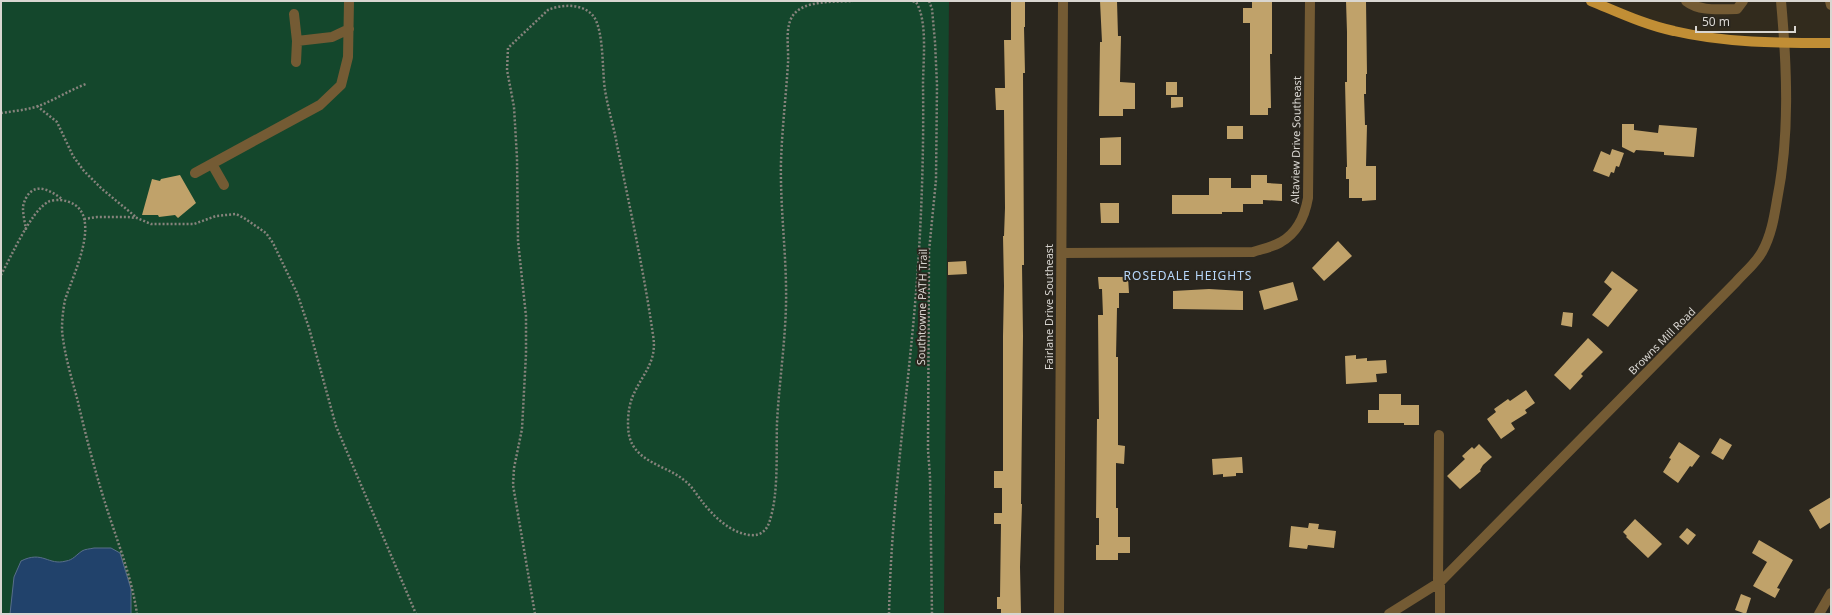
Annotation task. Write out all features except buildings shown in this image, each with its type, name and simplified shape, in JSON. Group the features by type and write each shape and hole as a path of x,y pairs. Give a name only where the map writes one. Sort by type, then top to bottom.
{"main road":[{"path":"1591,1 1628,17 1673,31 1724,40 1785,43 1831,43"}],"street":[{"path":"195,173 320,105 341,85 348,57 350,1"},
{"name":"Fairlane Drive Southeast","path":"1059,614 1063,1"},
{"name":"Altaview Drive Southeast","path":"1062,253 1253,252 1281,242 1297,228 1306,212 1308,198 1310,1"},
{"path":"1686,1 1690,4 1737,9 1743,1"},
{"name":"Browns Mill Road","path":"1389,614 1439,582 1736,282 1761,253 1771,230 1783,173 1786,110 1785,43 1781,1"},
{"path":"1830,1 1831,5"},
{"path":"294,14 297,42 296,62"},
{"path":"297,42 332,37 349,29"},
{"path":"212,164 224,185"},
{"path":"1439,435 1440,614"},
{"path":"1819,614 1831,593"}],"path":[{"path":"535,614 513,485 516,452 522,429 526,354 526,316 518,241 517,158 514,107 507,70 508,48 548,10 555,7 577,7 584,9 596,20 600,30 606,92 648,298 654,341 652,360 631,400 629,435 639,454 685,480 716,516 735,530 745,535 754,536 761,533 769,525 774,489 777,421 786,306 781,164 789,23 793,14 809,4 852,1"},
{"path":"889,614 897,473 914,315 920,234 924,105 923,33 920,8 916,2 911,1"},
{"name":"Southtowne PATH Trail","path":"929,1 932,9 938,85 936,180 929,251 928,450 930,476 932,614"},
{"path":"1,113 37,106 86,84"},
{"path":"37,106 57,122 73,156 84,171 102,190 137,218 151,224 194,224 216,216 236,214 266,233 297,293 309,328 336,426 416,614"},
{"path":"26,230 23,206 25,199 30,192 36,188 44,189 53,193 64,201 78,207 84,219 85,239 65,301 62,316 62,330 71,374 92,459 123,556 137,614"},
{"path":"1,275 40,208 49,201 64,201"},
{"path":"84,219 108,216 137,218"}],"shaded area":[{"path":"1601,1 1831,1 1831,42 1711,44"}],"green space":[{"path":"1,1 949,1 944,614 1,614"}],"water":[{"path":"94,548 111,548 120,553 131,589 131,614 10,614 14,577 21,561 29,558 40,557 54,562 66,561 73,558 83,550"}],"district":[{"name":"ROSEDALE HEIGHTS","path":"1188,276"}]}
